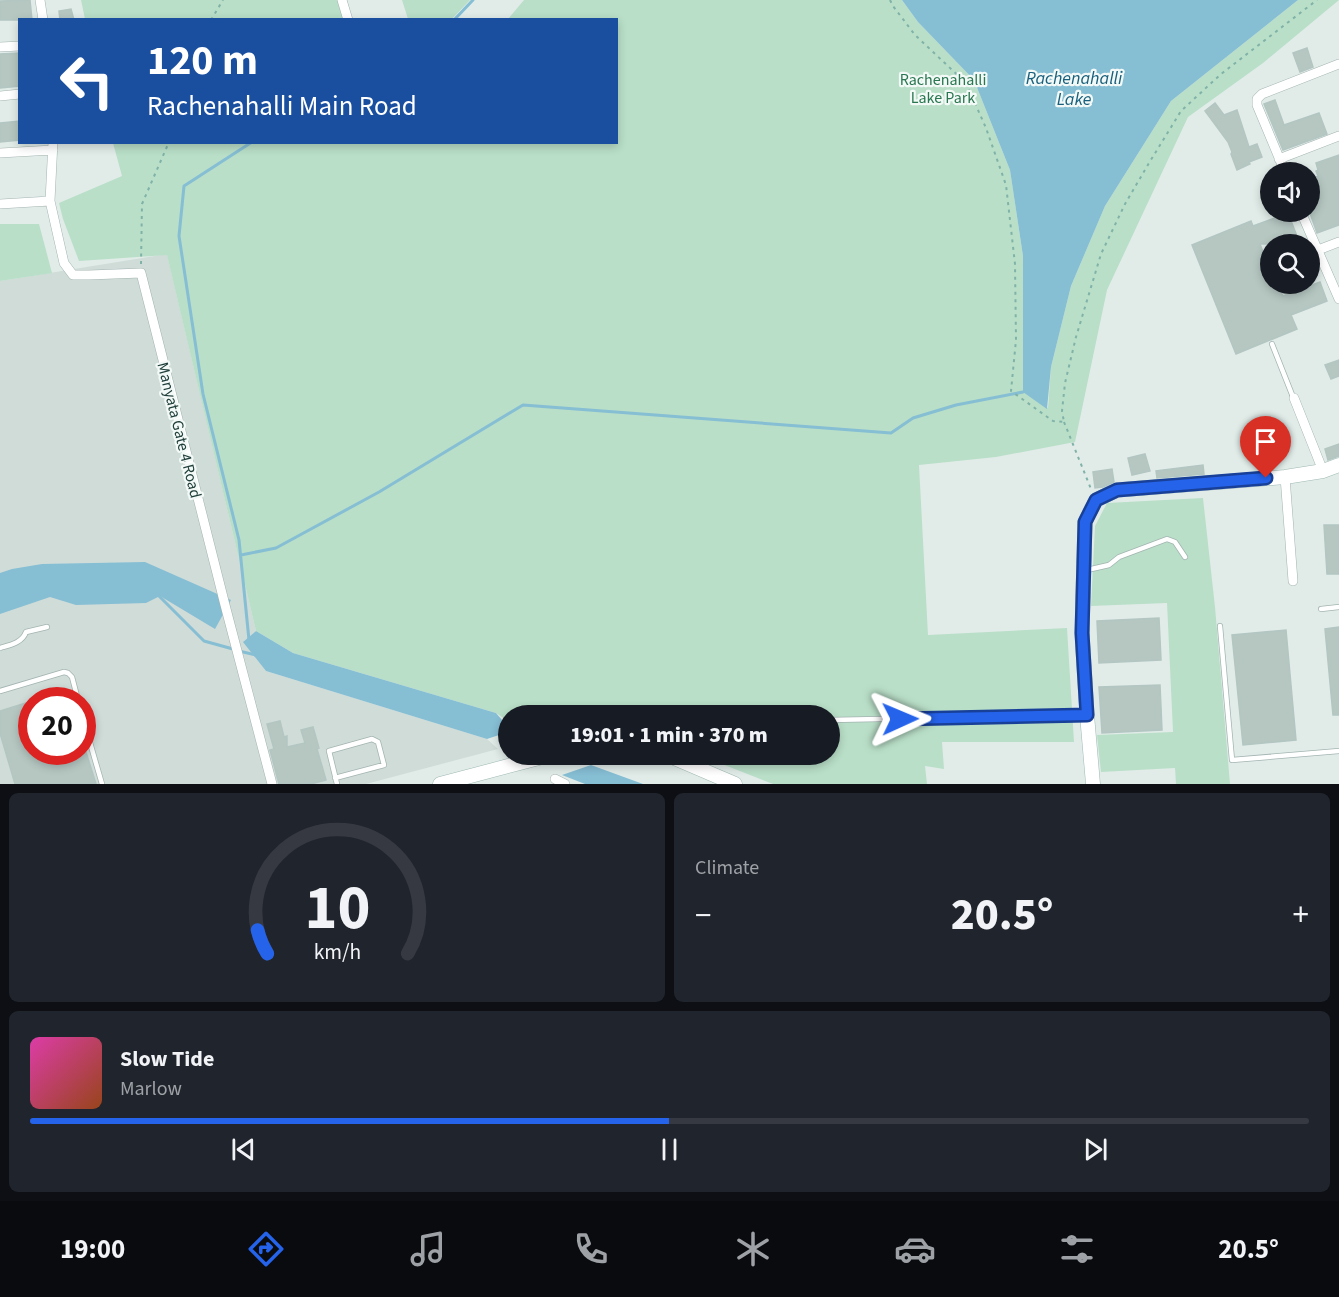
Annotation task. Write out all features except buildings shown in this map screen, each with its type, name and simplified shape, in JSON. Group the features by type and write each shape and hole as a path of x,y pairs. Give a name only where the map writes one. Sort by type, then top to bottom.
{"street":[{"path":"40,0 43,18"},
{"path":"342,0 347,18"},
{"path":"0,47 18,46"},
{"path":"1281,162 1257,105 1257,99 1262,94 1339,64"},
{"path":"0,96 18,94"},
{"path":"1280,159 1339,136"},
{"path":"0,153 53,146 50,201 64,263 73,274 141,273"},
{"path":"0,204 50,201"},
{"path":"1320,249 1339,242"},
{"path":"1320,255 1339,299"},
{"name":"Manyata Gate 4 Road","path":"141,273 272,784"},
{"path":"1294,398 1323,471"},
{"path":"1093,784 1082,633 1085,522 1096,500 1117,490 1285,477 1323,471 1339,465"},
{"path":"1285,477 1293,581"},
{"path":"440,784 513,765"},
{"path":"691,765 735,784"},
{"path":"555,782 565,784"}],"lane":[{"path":"1272,344 1294,398"},
{"path":"1084,570 1109,564 1119,557 1167,539 1175,542 1185,557"},
{"path":"1321,609 1339,607"},
{"path":"1220,626 1232,760 1339,751"},
{"path":"0,648 19,641 30,630 47,627"},
{"path":"0,691 64,672 72,677 75,687"},
{"path":"840,720 1087,715"},
{"path":"335,778 384,765 378,742 372,739 328,751 335,778 337,784"},
{"path":"96,763 102,784"}],"path":[{"path":"212,18 223,0"},
{"path":"890,0 915,35 966,83 986,128 1006,185 1015,264 1016,340 1011,391 1053,420 1064,422"},
{"path":"1096,500 1064,422 1062,411 1065,383 1076,337 1101,254 1125,204 1182,111 1221,74 1317,0"},
{"path":"141,273 142,204 168,144"}],"shaded area":[{"path":"167,254 256,631 244,641 266,671 487,739 498,749 366,784 0,784 0,281"}],"green space":[{"path":"81,0 341,0 347,18 85,18"},
{"path":"402,0 470,0 453,18 408,18"},
{"name":"Rachenahalli Lake Park","path":"524,0 902,0 918,22 974,80 1010,170 1023,256 1023,391 1048,408 1051,367 1071,286 1105,206 1171,101 1298,0 1339,0 1263,63 1188,117 1107,290 1075,442 996,457 919,465 928,635 1067,628 1074,742 942,742 944,769 925,766 927,784 773,784 725,765 840,765 840,705 498,705 498,714 293,653 256,631 167,255 79,261 59,203 122,176 113,144 618,144 618,18 509,18"},
{"path":"0,224 39,224 52,273 0,281"},
{"path":"1203,498 1230,784 1176,784 1175,768 1101,772 1097,735 1173,732 1167,603 1091,606 1095,526 1107,503"}],"water":[{"name":"Rachenahalli Lake","path":"902,0 1298,0 1171,101 1105,206 1071,286 1051,367 1047,409 1023,392 1023,256 1010,170 974,80 918,22"},
{"path":"145,562 231,600 215,629 160,596 146,603 76,605 50,597 0,614 0,573 42,564"},
{"path":"256,631 293,653 496,713 498,735 487,739 266,671 243,642"},
{"path":"591,765 643,784 585,784 562,775"}],"waterway":[{"path":"456,18 473,0"},
{"path":"249,144 184,186 179,236 203,394 239,540 249,640"},
{"path":"241,555 276,548 379,492 523,405 891,433 913,418 956,405 1023,392"},
{"path":"158,595 204,641 233,649"},
{"path":"239,651 256,655"}],"route":[{"path":"900,719 1087,715 1082,633 1085,522 1096,500 1117,490 1266,478"}]}
